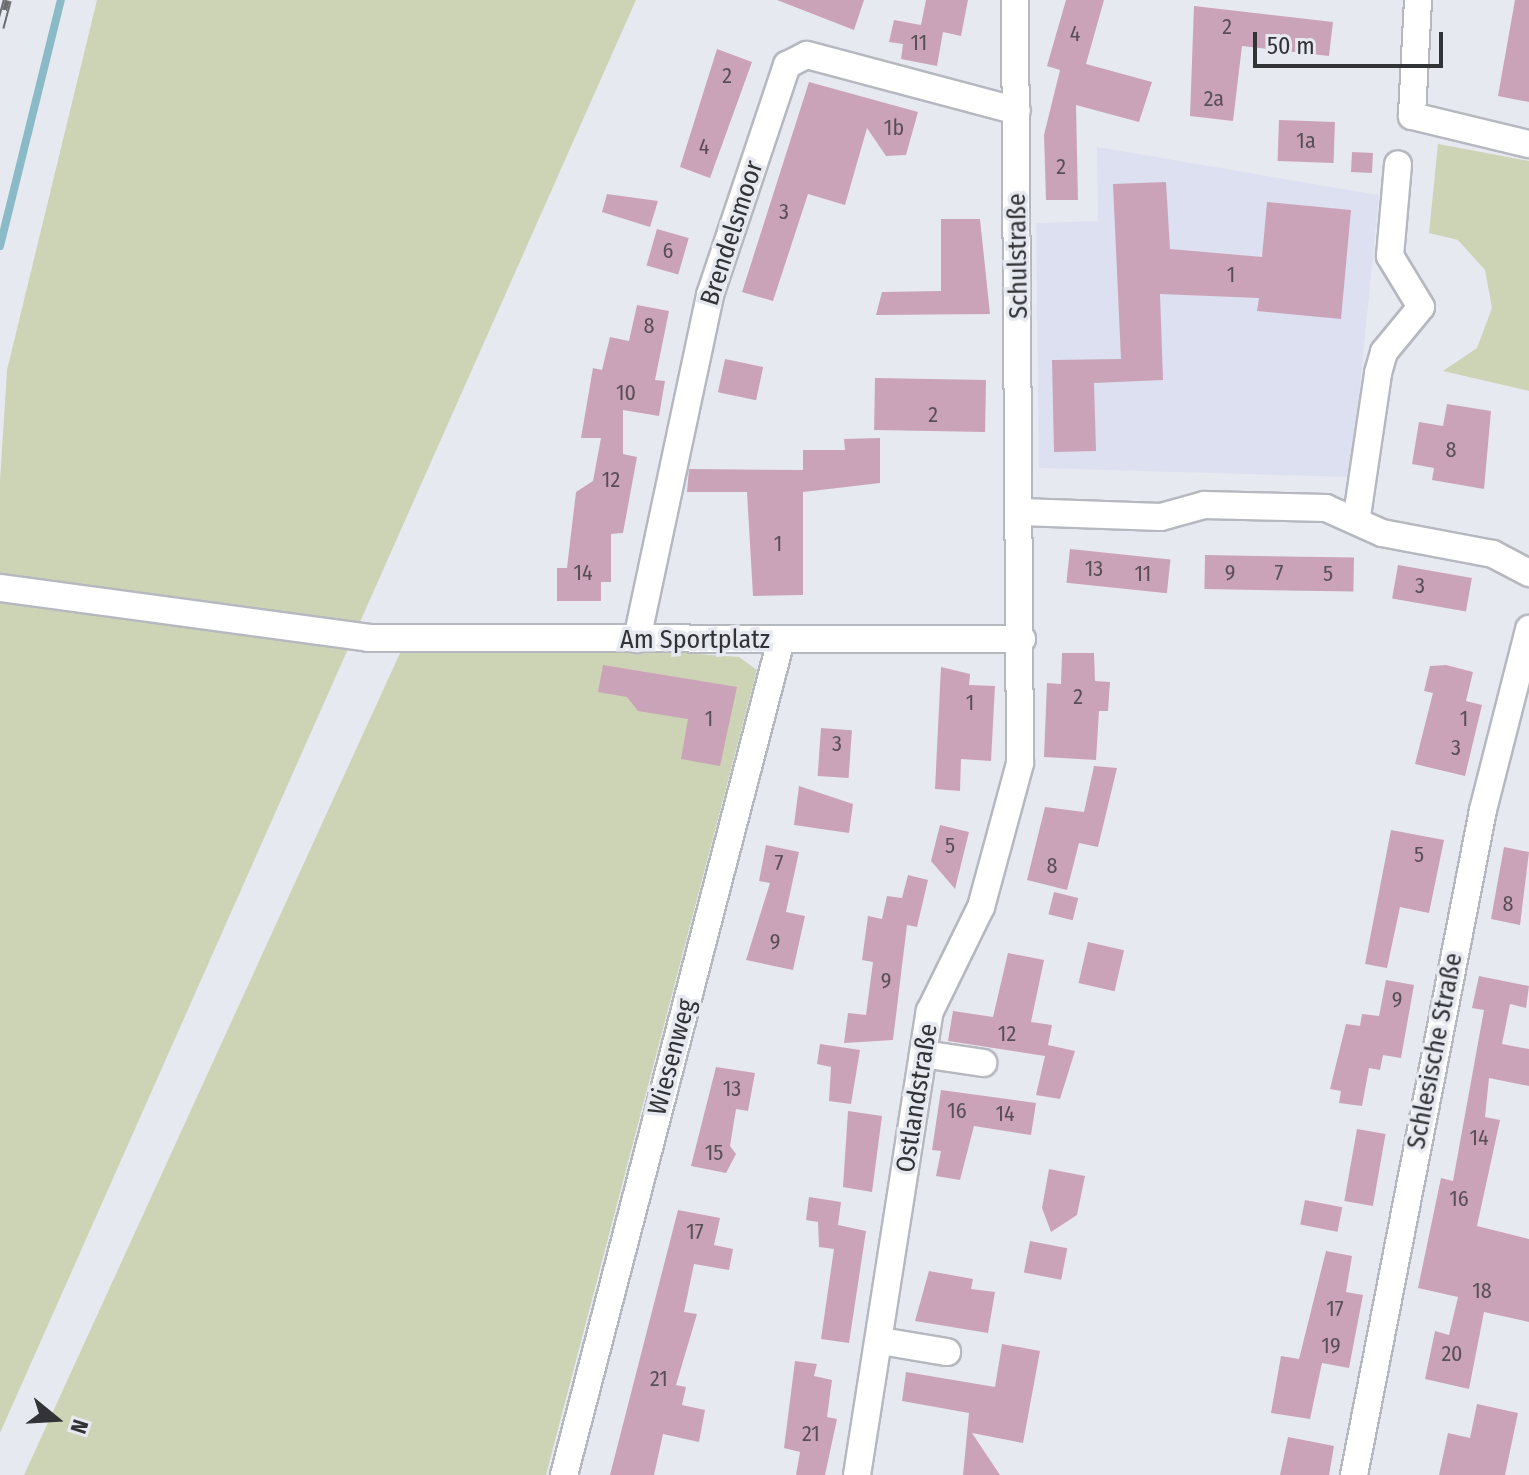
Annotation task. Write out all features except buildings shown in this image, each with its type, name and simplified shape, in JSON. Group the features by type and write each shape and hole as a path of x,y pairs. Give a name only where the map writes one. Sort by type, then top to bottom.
{"street":[{"name":"Schulstraße","path":"1015,0 1022,639"},
{"path":"1418,0 1412,116 1529,144"},
{"name":"Brendelsmoor","path":"637,639 710,295 787,65 807,55 1017,111"},
{"path":"1357,516 1378,373 1384,352 1421,307 1390,256 1398,164"},
{"path":"1021,512 1161,517 1204,505 1326,508 1357,516 1382,533 1493,554 1529,573"},
{"name":"Am Sportplatz","path":"0,588 368,638 1022,639"},
{"name":"Schlesische Straße","path":"1354,1475 1483,810 1529,629"},
{"name":"Ostlandstraße","path":"857,1475 881,1341 930,1011 990,880 1020,763 1022,639"},
{"name":"Wiesenweg","path":"564,1475 781,640"},
{"path":"923,1054 983,1063"},
{"path":"881,1341 947,1352"}],"shaded area":[{"path":"1097,147 1379,195 1351,477 1039,468 1036,223 1098,221"}],"green space":[{"path":"97,0 636,0 0,1433 0,481 7,370"},
{"path":"1438,144 1529,161 1529,391 1443,371 1477,348 1492,308 1485,270 1458,240 1429,233"},
{"path":"640,650 739,657 757,670 546,1475 24,1475 401,651"}],"waterway":[{"path":"0,246 61,0"}],"railway":[{"path":"0,27 7,0"}]}
